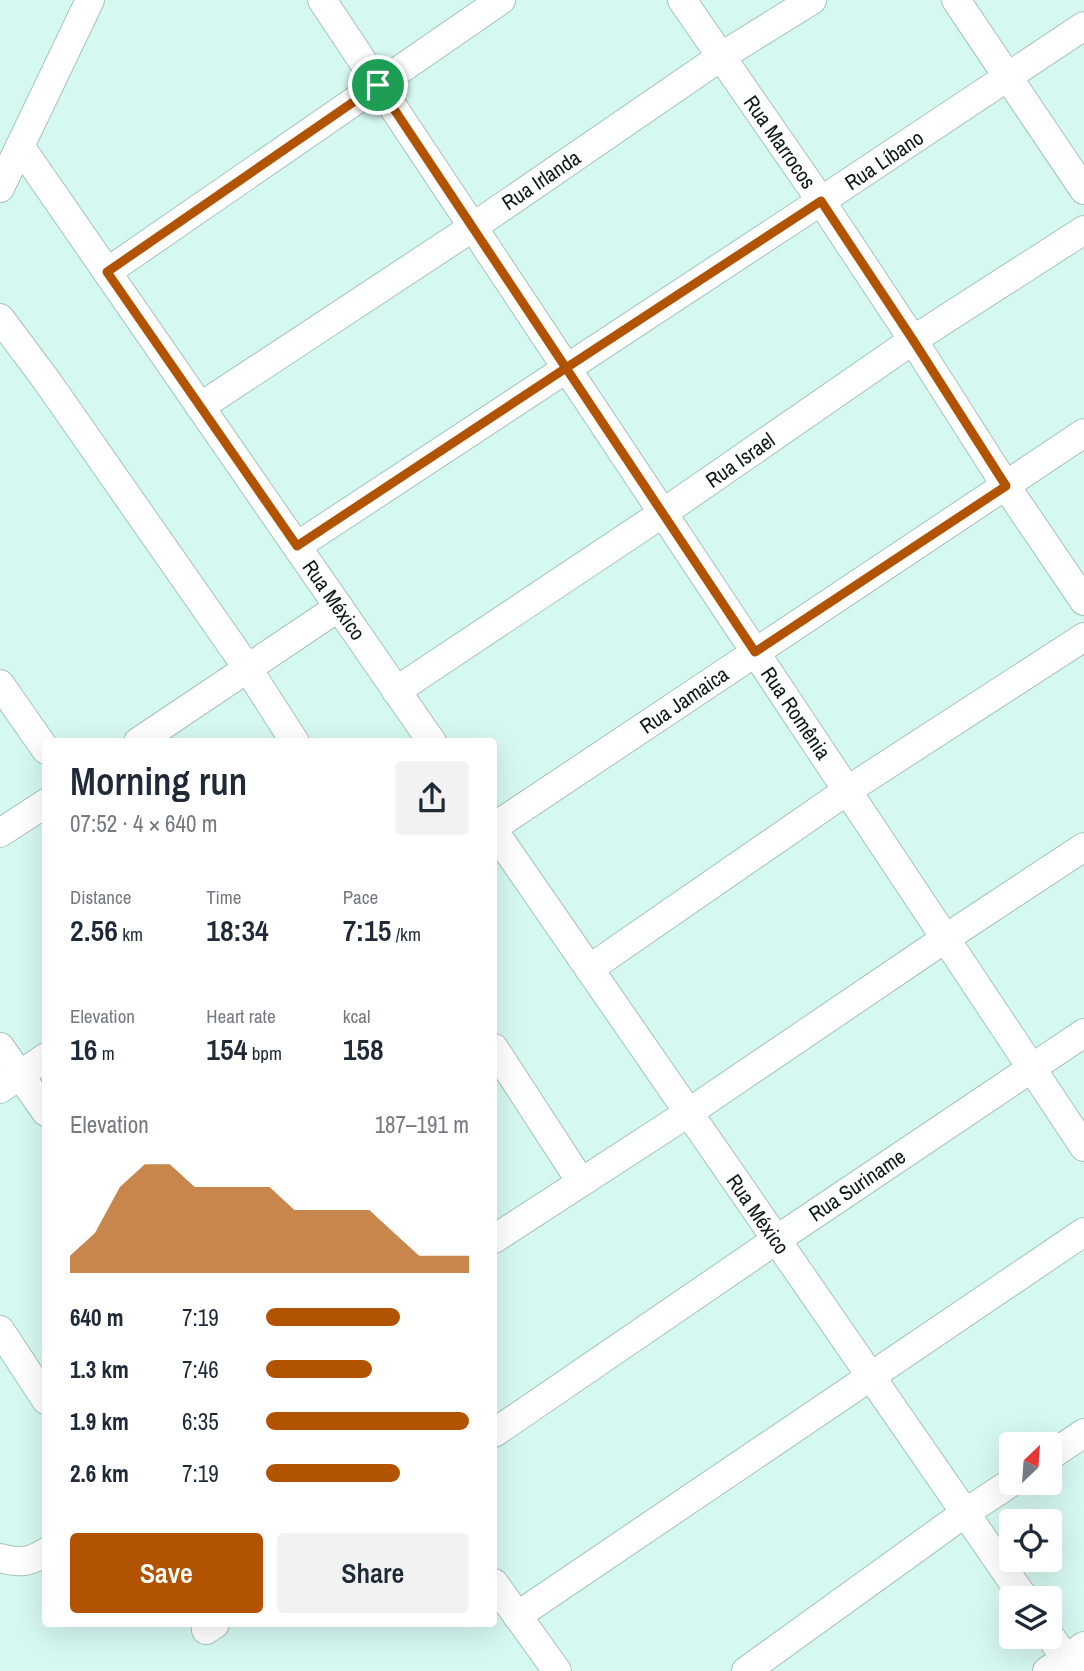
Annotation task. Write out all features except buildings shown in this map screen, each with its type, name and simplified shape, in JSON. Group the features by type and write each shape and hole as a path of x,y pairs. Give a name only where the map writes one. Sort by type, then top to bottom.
{"street":[{"path":"0,188 90,0"},
{"name":"Rua Romênia","path":"322,0 1084,1147"},
{"path":"107,272 501,0"},
{"name":"Rua Marrocos","path":"682,0 821,201 1084,601"},
{"name":"Rua Irlanda","path":"200,407 473,227 722,56 812,0"},
{"path":"956,0 1084,190"},
{"name":"Rua Líbano","path":"297,546 1084,26"},
{"name":"Rua México","path":"20,146 429,738"},
{"name":"Rua Israel","path":"396,691 663,513 913,340 1084,230"},
{"path":"0,318 248,669 292,738"},
{"name":"Rua Jamaica","path":"497,827 1084,433"},
{"path":"144,738 339,607"},
{"path":"589,969 848,790 1084,637"},
{"path":"0,684 42,744"},
{"path":"0,833 42,806"},
{"name":"Rua México","path":"497,833 1016,1586"},
{"path":"497,1237 688,1113 946,937 1084,847"},
{"name":"Rua Suriname","path":"497,1431 1084,1033"},
{"path":"0,1047 10,1082 42,1109"},
{"path":"497,1053 581,1182"},
{"path":"10,1082 42,1061"},
{"path":"517,1616 1084,1232"},
{"path":"0,1330 42,1394"},
{"path":"1062,1448 1084,1433"},
{"path":"746,1671 999,1491"},
{"path":"0,1558 16,1562 31,1560 42,1554"},
{"path":"497,1587 557,1671"}],"route":[{"path":"378,85 107,272 297,546 566,368 755,652 1006,486 821,201 566,368 378,85"}]}
